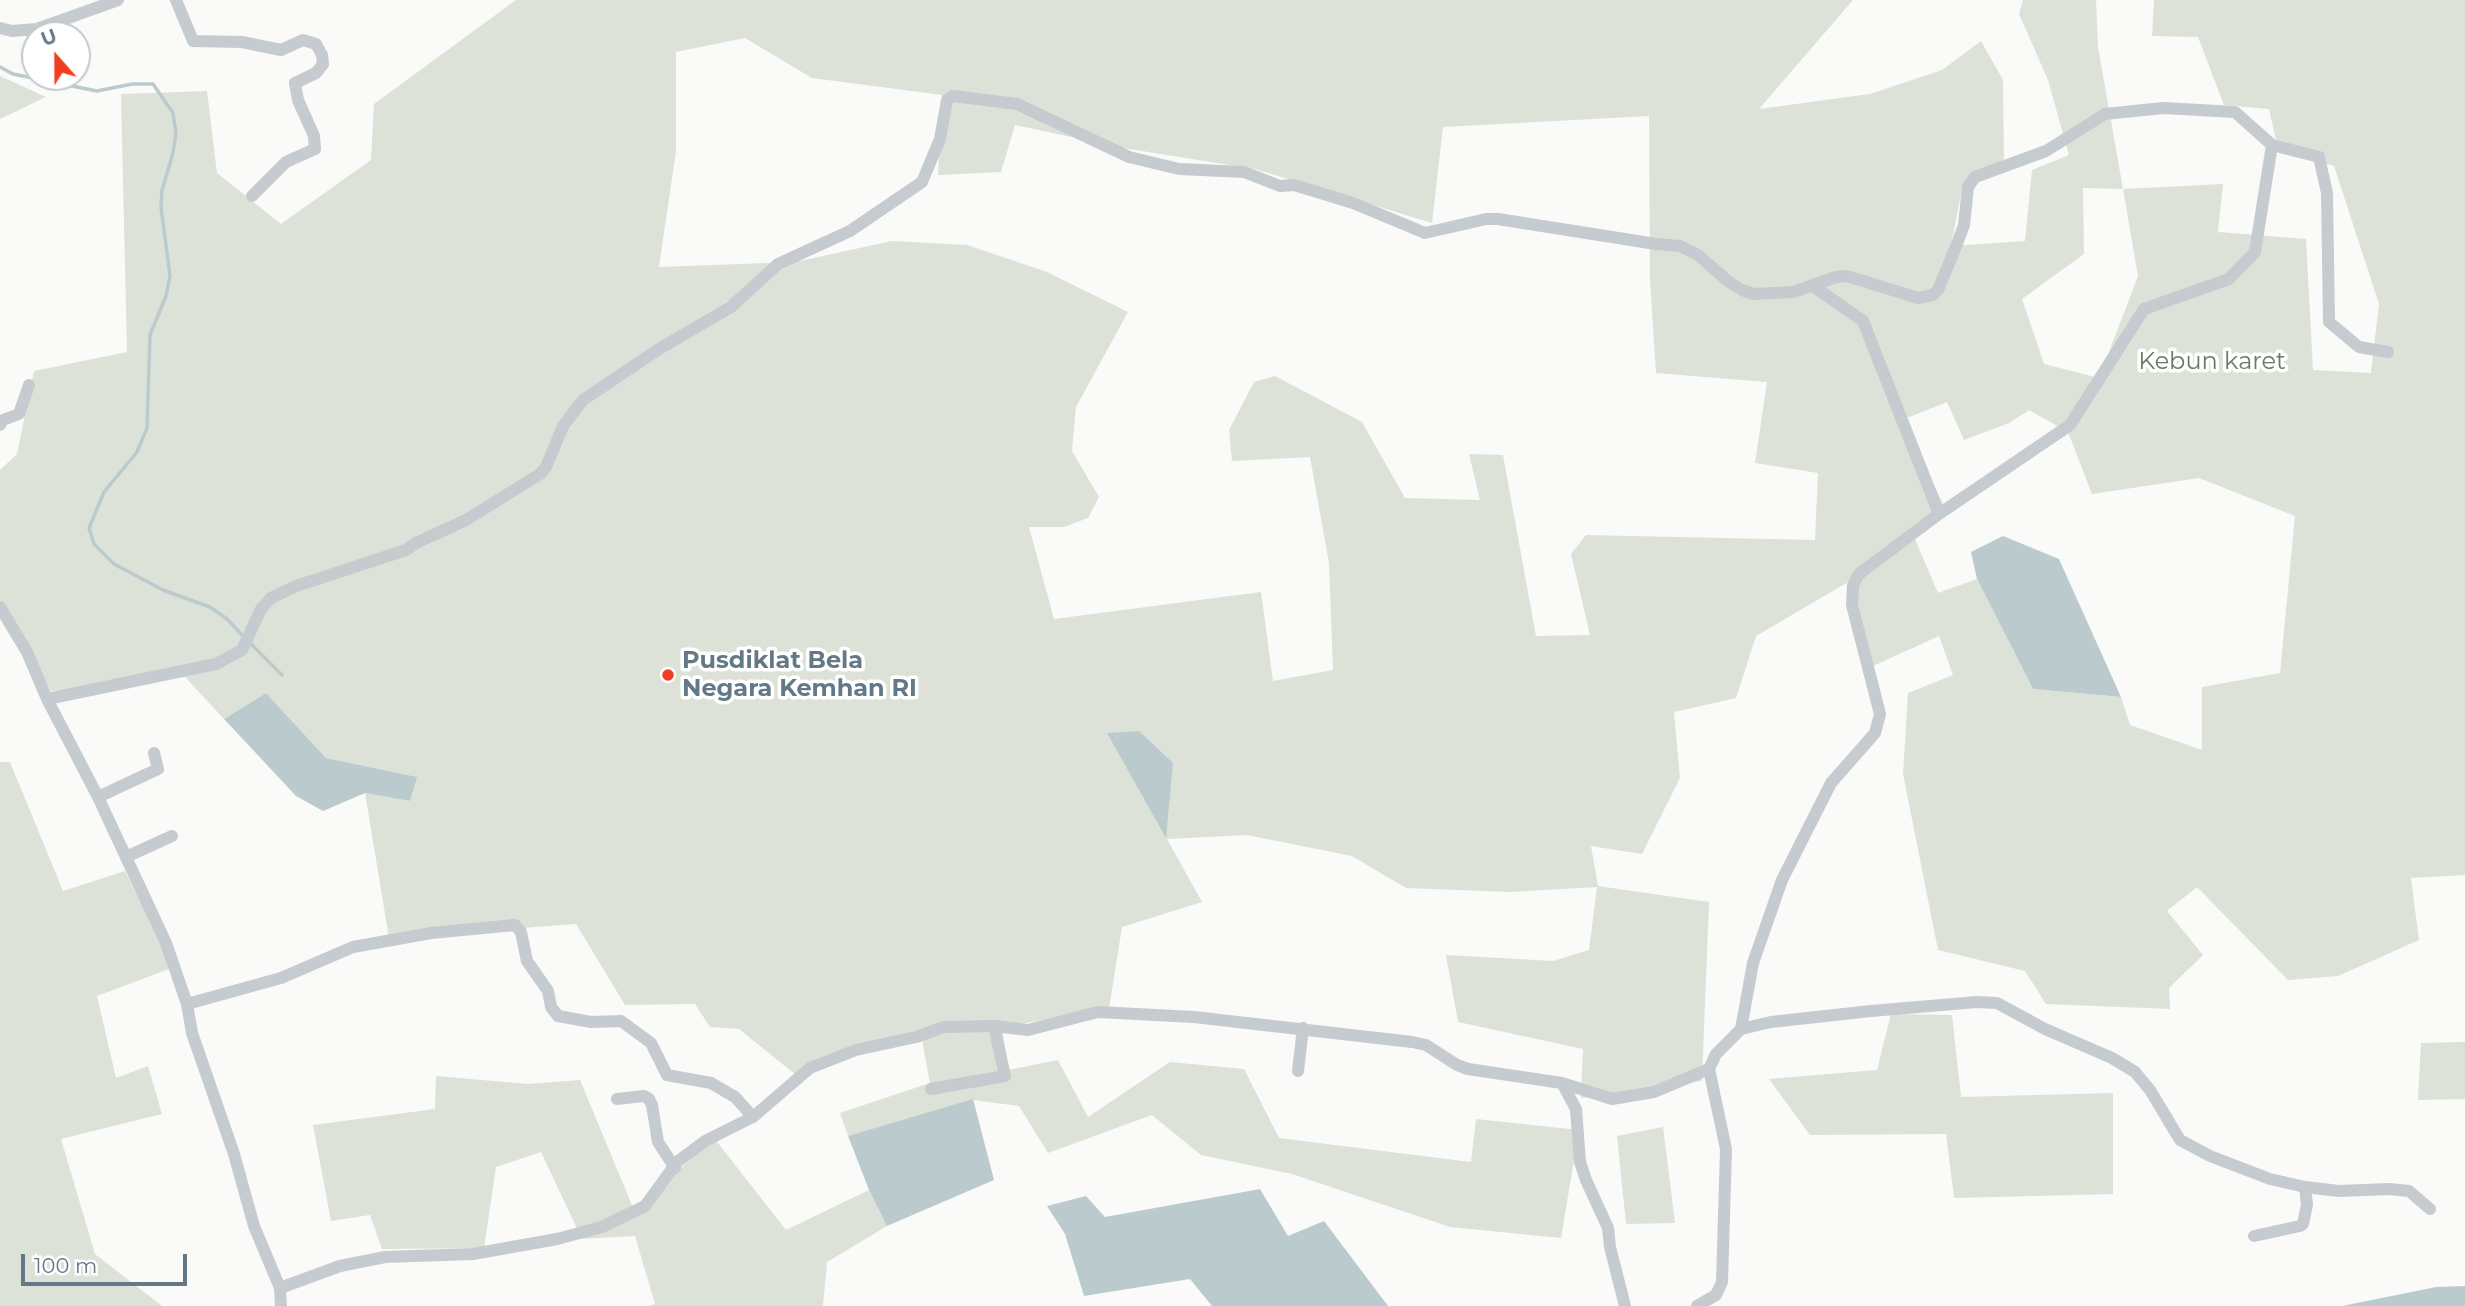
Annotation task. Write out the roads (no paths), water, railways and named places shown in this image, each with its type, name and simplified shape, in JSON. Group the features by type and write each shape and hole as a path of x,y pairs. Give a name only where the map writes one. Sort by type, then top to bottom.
{"street":[{"path":"6,30 37,29 118,0"},
{"path":"176,0 193,41 242,42 281,50 303,40 316,44 322,55 323,64 316,73 295,83 298,100 314,136 315,149 286,162 252,196"},
{"path":"47,698 216,664 242,650 261,610 271,598 296,586 406,550 466,520 540,474 546,467 563,426 583,400 659,349 731,307 778,264 850,230 922,182 940,139 947,100 953,96 1017,104 1129,157 1179,169 1244,172 1280,186 1294,185 1353,203 1425,233 1486,219 1498,219 1680,246 1698,255 1735,286 1754,294 1793,292 1836,277 1847,276 1917,298 1933,295 1938,290 1964,225 1968,187 1975,177 2046,151 2105,114 2163,108 2235,112 2272,145 2319,157 2327,193 2329,322 2359,347 2388,352"},
{"path":"1741,1029 1753,963 1782,880 1831,783 1875,733 1880,714 1852,605 1853,585 1859,574 1939,514 2070,425 2144,309 2229,279 2255,253 2272,145"},
{"path":"1812,286 1863,321 1939,514"},
{"path":"0,425 3,420 19,414 29,385"},
{"path":"0,607 27,652 166,943 187,1004 192,1033 234,1154 254,1226 280,1288 281,1306"},
{"path":"98,797 158,769 154,753"},
{"path":"126,857 172,836"},
{"path":"187,1004 281,978 353,947 431,933 515,925 521,932 527,961 548,990 551,1007 558,1016 591,1023 621,1021 651,1043 667,1076 711,1083 735,1097 753,1117"},
{"path":"1697,1306 1716,1295 1722,1282 1726,1149 1709,1069 1716,1054 1741,1029 1771,1022 1977,1002 1997,1003 2045,1029 2112,1058 2135,1072 2150,1090 2180,1140 2210,1156 2270,1179 2305,1187 2339,1191 2409,1191 2430,1209"},
{"path":"280,1288 340,1266 385,1257 473,1254 557,1239 602,1227 645,1206 677,1162 705,1141 753,1117 801,1074 845,1055 944,1027 994,1026 1028,1030 1098,1012 1194,1017 1303,1028 1426,1045 1468,1069 1562,1083 1612,1099 1654,1092 1709,1069"},
{"path":"931,1089 1005,1076 994,1026"},
{"path":"1298,1071 1303,1028"},
{"path":"1562,1083 1576,1109 1580,1162 1608,1228 1625,1306"},
{"path":"617,1100 644,1096 649,1099 658,1142 675,1168"},
{"path":"2255,1236 2304,1224 2307,1205 2305,1187"}],"waterway":[{"path":"0,67 13,74 97,91 132,84 153,84 173,113 176,133 162,190 161,207 170,276 166,296 150,335 147,428 137,452 104,492 89,528 94,544 114,564 163,590 210,607 227,619 243,636"},
{"path":"249,642 282,675"}],"place":[{"name":"Pusdiklat Bela Negara Kemhan RI","path":"668,675"}],"park label":[{"name":"Kebun karet","path":"2212,362"}]}
